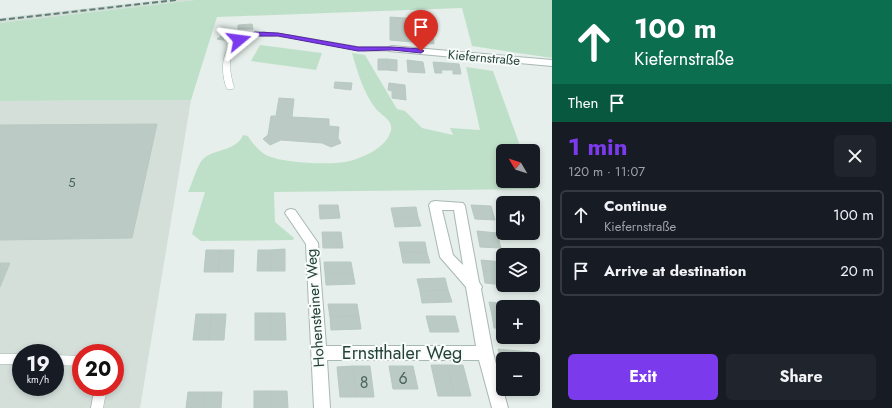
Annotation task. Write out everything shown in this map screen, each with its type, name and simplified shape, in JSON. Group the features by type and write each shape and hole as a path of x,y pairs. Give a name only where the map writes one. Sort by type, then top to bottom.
{"street":[{"name":"Kiefernstraße","path":"392,48 552,63"},
{"path":"475,287 447,256 435,205 459,206 475,287 486,353 500,408"},
{"name":"Hohensteiner Weg","path":"292,213 312,243 322,408"},
{"name":"Ernstthaler Weg","path":"319,353 486,353"}],"lane":[{"path":"230,88 226,58 233,44 255,34 278,34 358,49 392,48"},
{"path":"0,359 12,359"},
{"path":"97,408 99,396"}],"shaded area":[{"path":"161,0 195,0 0,23 0,18"},
{"path":"191,100 140,408 0,408 0,101"}],"green space":[{"path":"195,0 552,0 552,58 472,46 462,8 217,17 191,100 0,101 0,23"},
{"path":"260,45 322,53 316,70 251,61"},
{"path":"352,53 365,55 397,109 405,111 422,128 453,135 450,128 480,130 466,67 493,71 519,144 496,144 496,188 536,189 274,192 275,222 294,238 293,240 201,241 192,234 205,192 188,192 199,166 203,159 207,156 236,144 243,135 248,136 256,147 266,155 293,162 337,163 351,161 372,152 379,147 389,136 391,126 386,118 371,103 361,82"}],"building":[{"path":"390,17 406,18 406,29 433,32 434,44 390,40"},
{"path":"252,24 253,29 238,29 238,25"},
{"path":"224,34 234,36 230,41 217,39"},
{"path":"378,59 387,59 388,70 378,70"},
{"path":"387,59 397,60 397,71 388,70"},
{"path":"407,60 423,62 425,73 408,72"},
{"path":"433,62 446,63 447,70 441,70 442,73 435,73"},
{"path":"446,63 459,64 461,74 453,74 453,70 447,70"},
{"path":"335,82 352,83 351,90 334,88"},
{"path":"389,83 405,85 406,100 392,98 392,91 388,90"},
{"path":"279,98 294,99 292,117 329,119 329,126 339,127 338,138 341,143 331,147 322,143 281,140 270,145 263,139 268,135 271,116 276,116"},
{"path":"157,124 132,238 0,240 0,125"},
{"path":"319,205 338,205 340,218 320,219"},
{"path":"471,205 491,206 495,220 475,219"},
{"path":"416,207 418,217 393,217 391,208"},
{"path":"393,217 418,217 421,226 395,227"},
{"path":"477,231 496,233 496,240 499,240 501,248 480,247"},
{"path":"322,232 341,232 343,248 323,248"},
{"path":"399,242 425,242 427,253 401,252"},
{"path":"285,249 285,271 271,271 271,250"},
{"path":"206,250 220,250 218,272 204,272"},
{"path":"220,250 234,250 233,272 218,272"},
{"path":"258,250 271,250 271,271 257,271"},
{"path":"401,252 427,253 430,263 403,263"},
{"path":"481,260 496,261 496,272 483,271"},
{"path":"324,262 351,262 353,273 325,273"},
{"path":"0,263 10,263 0,287"},
{"path":"483,271 496,272 496,284 485,283"},
{"path":"325,273 353,273 355,284 326,285"},
{"path":"445,278 448,290 420,291 417,279"},
{"path":"448,290 452,302 422,303 420,291"},
{"path":"489,302 496,303 496,315 492,315"},
{"path":"328,304 357,304 359,316 330,317"},
{"path":"255,313 270,313 270,340 255,340"},
{"path":"270,313 285,313 286,340 270,340"},
{"path":"196,314 211,314 209,340 193,340"},
{"path":"211,314 226,314 224,340 209,340"},
{"path":"492,315 496,315 496,328 494,328"},
{"path":"359,316 361,329 331,330 330,317"},
{"path":"426,316 455,316 459,332 430,332"},
{"path":"498,349 530,352 499,352"},
{"path":"431,365 447,365 455,396 438,396"},
{"path":"447,365 463,365 471,396 455,396"},
{"path":"353,366 357,397 340,397 337,367"},
{"path":"353,366 370,366 374,397 357,397"},
{"path":"389,366 413,366 418,389 393,389"},
{"path":"254,391 271,391 271,408 254,408"},
{"path":"271,391 287,391 288,408 271,408"},
{"path":"188,392 205,392 203,408 186,408"},
{"path":"205,392 222,392 221,408 203,408"}],"railway":[{"path":"0,20 176,0"}],"route":[{"path":"239,40 255,34 278,34 358,49 392,48 421,51"}]}
